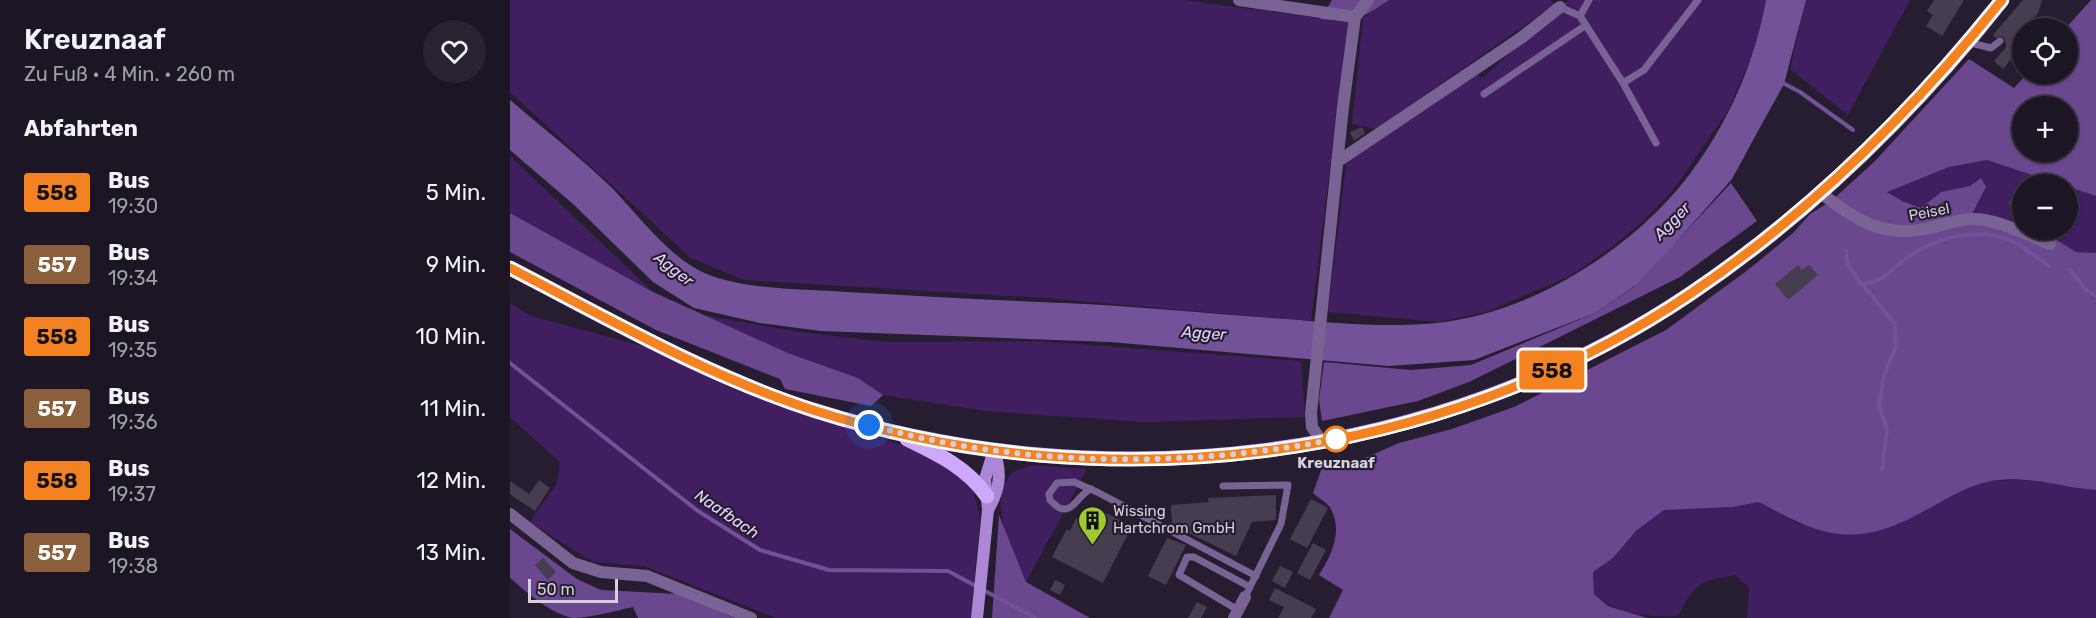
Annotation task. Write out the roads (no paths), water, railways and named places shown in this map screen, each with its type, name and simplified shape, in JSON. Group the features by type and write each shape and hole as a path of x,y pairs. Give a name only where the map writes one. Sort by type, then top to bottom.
{"main road":[{"path":"510,268 727,377 814,410 888,430 994,450 1073,458 1137,460 1216,457 1322,442 1452,409 1516,387 1579,358 1689,295 1761,243 1821,193 1935,80 2000,1"},
{"path":"888,430 945,457 969,474 987,503"}],"street":[{"path":"1239,0 1355,17"},
{"path":"1322,442 1312,427 1312,400 1343,107 1355,17 1368,0"},
{"path":"1337,162 1521,38 1560,7"},
{"name":"Peisel","path":"1821,193 1862,223 1883,231 1910,232 1972,219 2001,225 2050,244"},
{"path":"977,618 987,503 985,479 994,450"},
{"path":"510,514 573,563 601,572 646,576 679,586 751,618"},
{"path":"1236,614 1247,592"}],"lane":[{"path":"1580,16 1589,0"},
{"path":"1623,83 1644,70 1698,0"},
{"path":"1560,7 1580,16 1623,83 1656,143"},
{"path":"1484,94 1586,25"},
{"path":"1967,42 1991,48 2000,41"},
{"path":"1094,490 1069,508 1062,508 1050,500 1049,494 1057,483 1074,482 1094,490 1256,576"},
{"path":"1222,486 1288,485 1281,524 1247,592 1194,557 1187,557 1179,575 1236,614"}],"water":[{"name":"Agger","path":"1766,0 1806,0 1784,84 1732,179 1636,285 1595,313 1474,360 1389,366 1110,342 821,331 760,323 694,308 653,282 573,204 510,150 510,100 612,188 670,250 697,269 727,281 796,289 1119,306 1342,323 1398,325 1436,323 1473,317 1510,306 1547,290 1616,247 1647,221 1674,193 1697,164 1721,127 1749,65"}],"waterway":[{"path":"1781,82 1800,92 1853,130"},
{"path":"1846,251 1848,265 1861,284 1874,282 1929,245 1972,234 1986,234 2014,242 2049,266"},
{"path":"2069,269 2086,290 2096,296"},
{"path":"1862,284 1895,324 1896,347 1884,375 1879,406 1887,430 1882,470"},
{"name":"Naafbach","path":"510,363 698,511 760,550 829,570 948,571 1035,618"}],"place":[{"name":"Kreuznaaf","path":"1336,439"},
{"name":"Wissing Hartchrom GmbH","path":"1092,546"}]}
